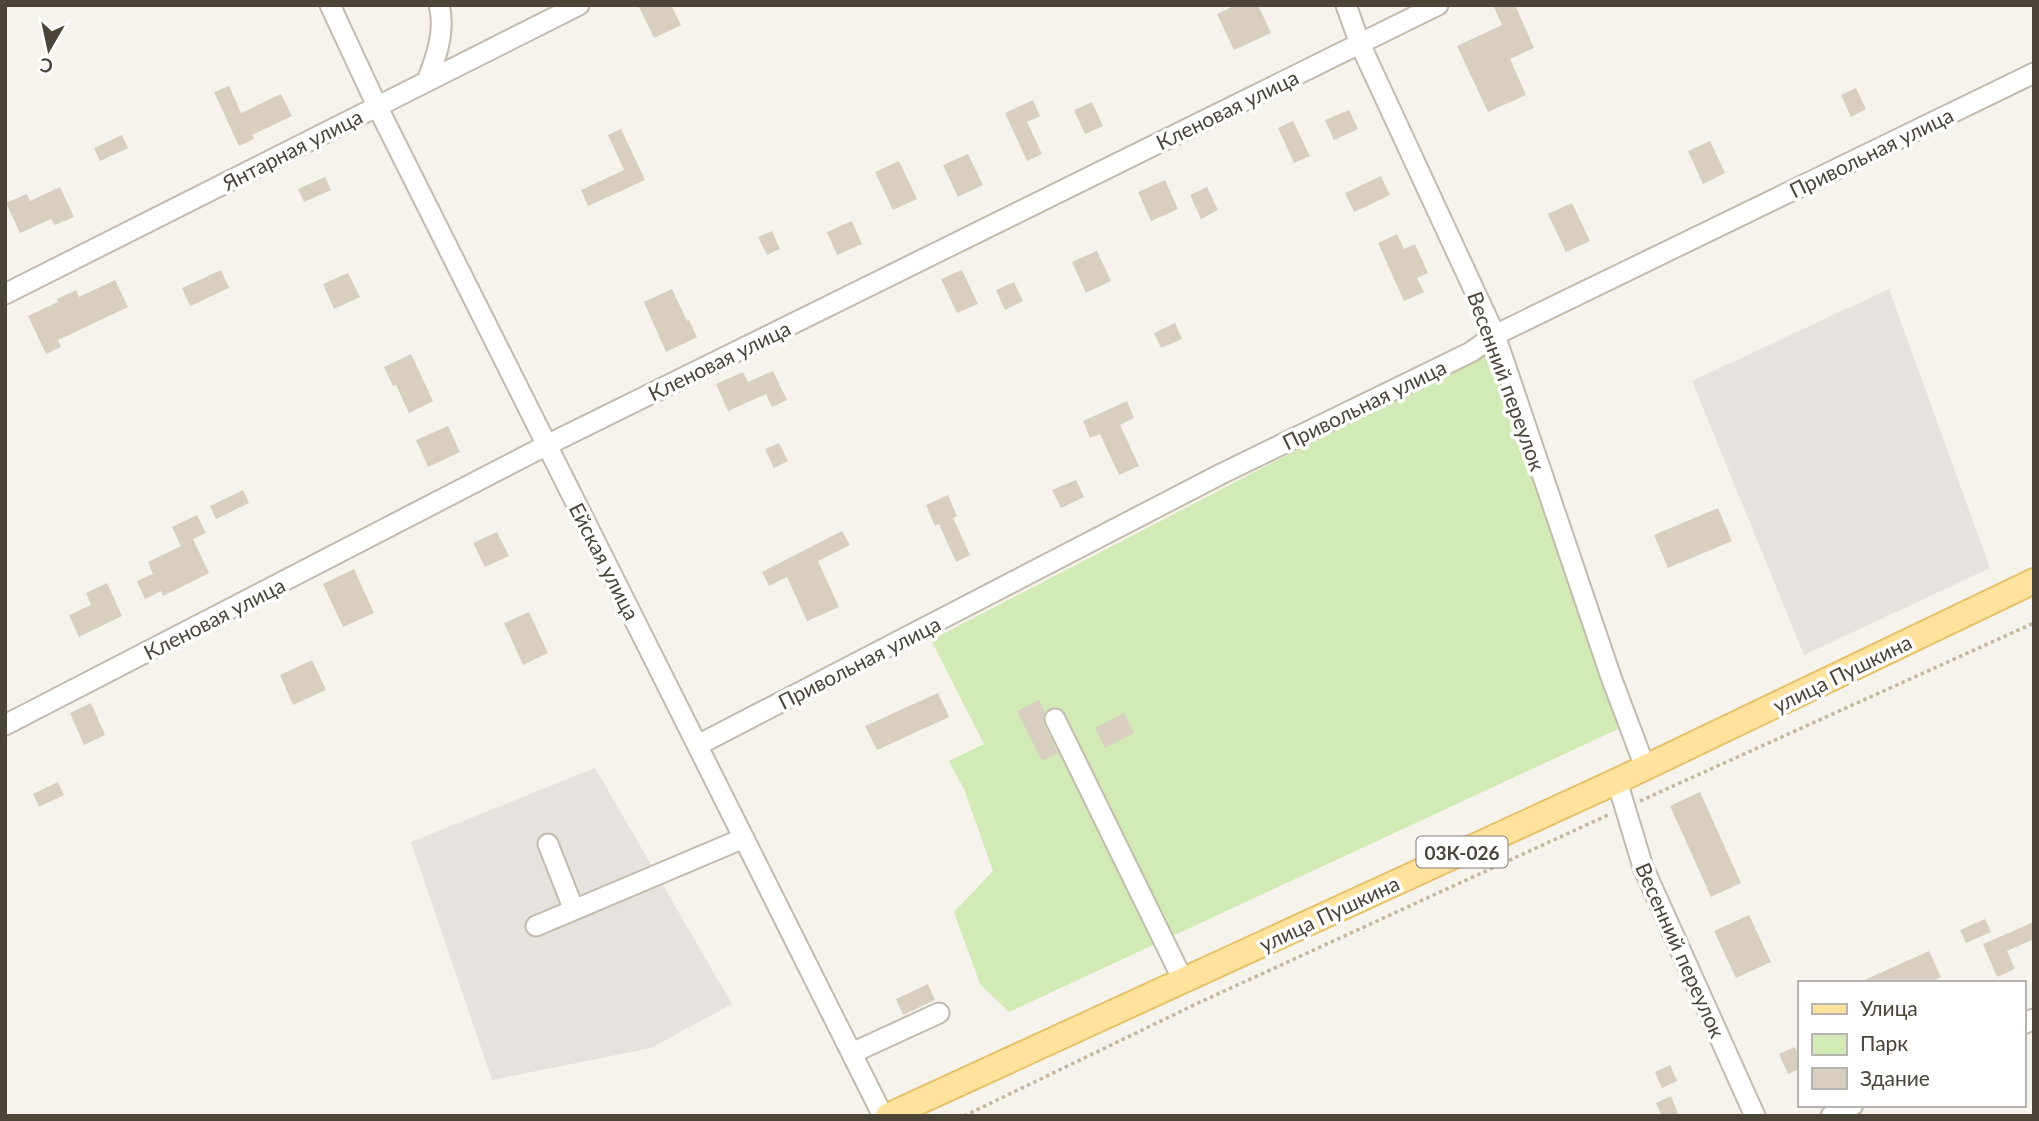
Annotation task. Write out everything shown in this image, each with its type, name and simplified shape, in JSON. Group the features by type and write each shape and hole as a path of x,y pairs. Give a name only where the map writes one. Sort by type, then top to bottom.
{"main road":[{"name":"улица Пушкина","path":"885,1116 1645,767 2034,581"}],"street":[{"name":"Ейская улица","path":"330,5 377,106 885,1116"},
{"path":"427,82 440,39 439,5"},
{"name":"Янтарная улица","path":"5,294 579,5"},
{"name":"Весенний переулок","path":"1346,5 1360,44 1495,335 1611,677 1645,767"},
{"name":"Кленовая улица","path":"5,725 547,445 1437,5"},
{"name":"Привольная улица","path":"698,745 1221,474 1471,352 1495,335 2034,73"},
{"path":"1055,719 1183,980"},
{"name":"Весенний переулок","path":"1617,780 1643,866 1755,1116"},
{"path":"536,926 744,838"},
{"path":"548,844 574,910"},
{"path":"852,1053 939,1013"},
{"path":"1831,1116 1849,1107"}],"path":[{"path":"964,1116 1196,1004 2034,623"}],"shaded area":[{"path":"1889,289 1990,568 1804,655 1692,381"},
{"path":"595,768 732,1004 651,1048 492,1080 411,842"}],"green space":[{"path":"1486,352 1495,356 1618,729 1009,1012 980,984 954,912 993,871 964,789 949,761 984,744 931,640"}],"building":[{"path":"638,5 671,5 681,25 654,38"},
{"path":"1236,5 1258,5 1271,33 1234,50 1217,14"},
{"path":"1493,5 1515,5 1534,48 1510,59 1526,95 1488,112 1457,46 1502,25"},
{"path":"229,86 241,113 281,94 292,116 252,135 254,139 239,146 214,92"},
{"path":"1856,88 1866,109 1851,117 1841,95"},
{"path":"1033,100 1040,116 1027,122 1042,154 1027,161 1005,113"},
{"path":"1092,102 1103,126 1085,134 1074,110"},
{"path":"1349,110 1358,129 1334,140 1325,120"},
{"path":"1293,121 1310,156 1294,163 1278,128"},
{"path":"621,129 645,180 588,206 581,190 624,170 608,135"},
{"path":"122,135 128,148 100,161 94,148"},
{"path":"1710,141 1725,173 1703,184 1688,151"},
{"path":"968,154 983,185 958,197 943,165"},
{"path":"899,161 917,199 893,210 875,172"},
{"path":"1381,176 1390,195 1354,212 1345,193"},
{"path":"325,177 331,190 304,202 298,189"},
{"path":"1165,180 1178,209 1151,221 1138,192"},
{"path":"60,187 74,217 55,225 51,219 20,233 6,203 27,194 30,201"},
{"path":"1207,187 1218,210 1201,219 1190,195"},
{"path":"1572,203 1590,241 1566,252 1548,214"},
{"path":"852,221 862,244 837,255 827,232"},
{"path":"772,231 780,249 767,255 758,237"},
{"path":"1397,234 1404,249 1415,244 1428,273 1417,278 1424,292 1404,301 1378,243"},
{"path":"1097,251 1111,281 1086,293 1072,262"},
{"path":"221,270 229,288 190,306 182,288"},
{"path":"962,270 978,304 957,313 941,279"},
{"path":"348,273 360,297 334,309 323,284"},
{"path":"115,280 128,307 58,340 61,347 46,354 28,316 76,290 79,297"},
{"path":"1014,282 1023,301 1005,310 996,290"},
{"path":"672,289 697,337 666,352 644,302"},
{"path":"1175,323 1182,339 1161,348 1154,333"},
{"path":"411,354 433,401 409,413 384,367"},
{"path":"773,371 787,400 772,407 766,394 728,411 716,384 743,372 748,382"},
{"path":"1127,401 1134,418 1120,425 1139,466 1119,475 1100,434 1090,438 1083,421"},
{"path":"448,426 460,452 428,467 416,440"},
{"path":"779,443 788,461 774,468 765,449"},
{"path":"1076,480 1084,497 1061,508 1052,490"},
{"path":"243,490 249,503 216,519 210,506"},
{"path":"948,495 957,516 953,518 970,555 956,562 939,524 935,526 926,505"},
{"path":"1718,508 1732,541 1668,568 1654,535"},
{"path":"197,515 206,533 193,539 209,573 163,596 161,591 145,599 137,581 153,574 148,562 181,546 172,527"},
{"path":"842,531 850,545 818,561 839,607 807,621 787,577 769,586 762,572"},
{"path":"497,532 509,556 485,567 473,543"},
{"path":"354,569 374,613 343,627 323,584"},
{"path":"107,583 122,616 79,637 69,615 91,605 86,593"},
{"path":"529,612 548,653 523,665 504,623"},
{"path":"312,660 326,690 293,705 280,675"},
{"path":"938,693 949,717 877,750 865,726"},
{"path":"1039,700 1045,712 1044,724 1058,753 1042,761 1017,711"},
{"path":"91,703 105,735 84,745 70,713"},
{"path":"1124,713 1134,733 1105,748 1095,728"},
{"path":"58,782 64,795 39,807 33,794"},
{"path":"1700,792 1741,883 1711,897 1670,806"},
{"path":"1749,915 1771,962 1736,978 1714,931"},
{"path":"1985,919 1991,932 1966,943 1960,930"},
{"path":"2034,922 2034,939 2007,951 2015,969 1997,977 1983,944"},
{"path":"1929,951 1941,977 1932,981 1862,981"},
{"path":"928,984 935,1000 903,1015 896,999"},
{"path":"1795,1047 1798,1069 1788,1074 1779,1054"},
{"path":"1670,1065 1677,1081 1662,1088 1655,1072"},
{"path":"1671,1096 1679,1116 1662,1116 1656,1103"}]}
